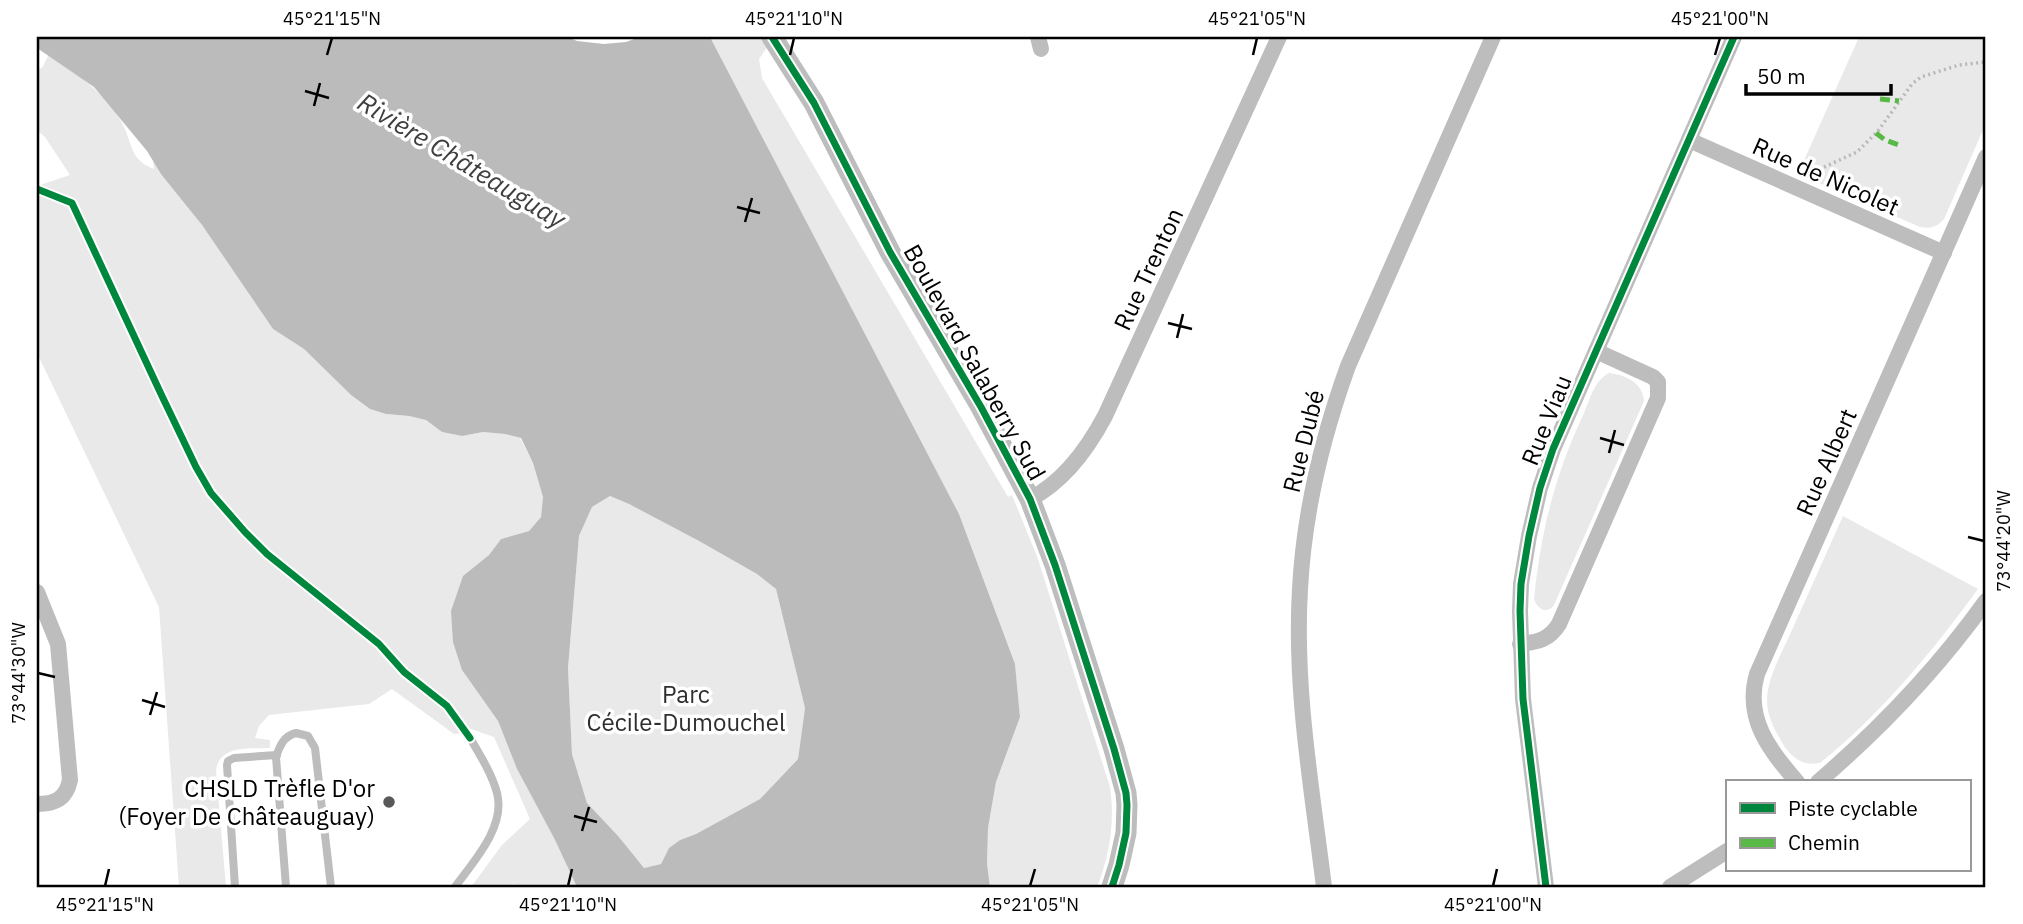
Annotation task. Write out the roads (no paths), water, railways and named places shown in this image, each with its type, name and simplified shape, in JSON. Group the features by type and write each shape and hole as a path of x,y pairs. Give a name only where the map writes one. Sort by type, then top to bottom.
{"street":[{"name":"Boulevard Salaberry Sud","path":"772,37 814,103 890,252 981,407 1030,499 1055,565 1126,793 1126,833 1112,887"},
{"name":"Rue Trenton","path":"1030,499 1066,471 1092,438 1105,416 1279,37"},
{"name":"Rue Dubé","path":"1324,887 1304,719 1300,661 1300,592 1312,492 1331,412 1352,356 1493,37"},
{"name":"Rue Viau","path":"1546,887 1523,699 1520,598 1524,558 1540,488 1553,449 1734,37"},
{"name":"Rue de Nicolet","path":"1689,140 1944,253"},
{"name":"Rue Albert","path":"1795,780 1768,746 1760,730 1754,706 1754,685 1986,158"},
{"name":"Rue Viau","path":"1520,644 1541,641 1559,624 1658,398 1658,382 1653,377 1596,351"},
{"path":"1820,780 1906,698 1949,650 1986,601"},
{"path":"37,804 52,803 62,797 68,790 70,780 58,643 39,602"},
{"path":"1670,887 1726,852"}],"lane":[{"path":"286,887 276,765 281,743 296,733 308,736 315,748 331,887"},
{"path":"455,887 489,837 499,802 494,783 470,738"},
{"path":"234,887 226,765 234,758 277,755"}],"water":[{"name":"Rivière Châteauguay","path":"37,37 568,37 577,41 604,44 626,42 640,37 710,37 959,514 1015,664 1020,717 996,782 988,828 987,864 990,887 577,887 517,769 498,721 462,670 453,642 451,611 463,576 489,555 501,539 529,531 541,517 543,497 533,463 521,438 483,432 462,436 442,432 426,420 370,409 351,395 304,349 273,329 202,225 161,174 147,151 94,87 37,48","holes":["610,496 757,574 776,589 805,708 798,759 760,799 680,840 669,848 661,864 644,868 587,803 572,754 568,668 579,536 592,507"]}],"place":[{"name":"CHSLD Trèfle D'or (Foyer De Châteauguay)","path":"389,802"}],"park label":[{"name":"Parc Cécile-Dumouchel","path":"686,708"}]}
